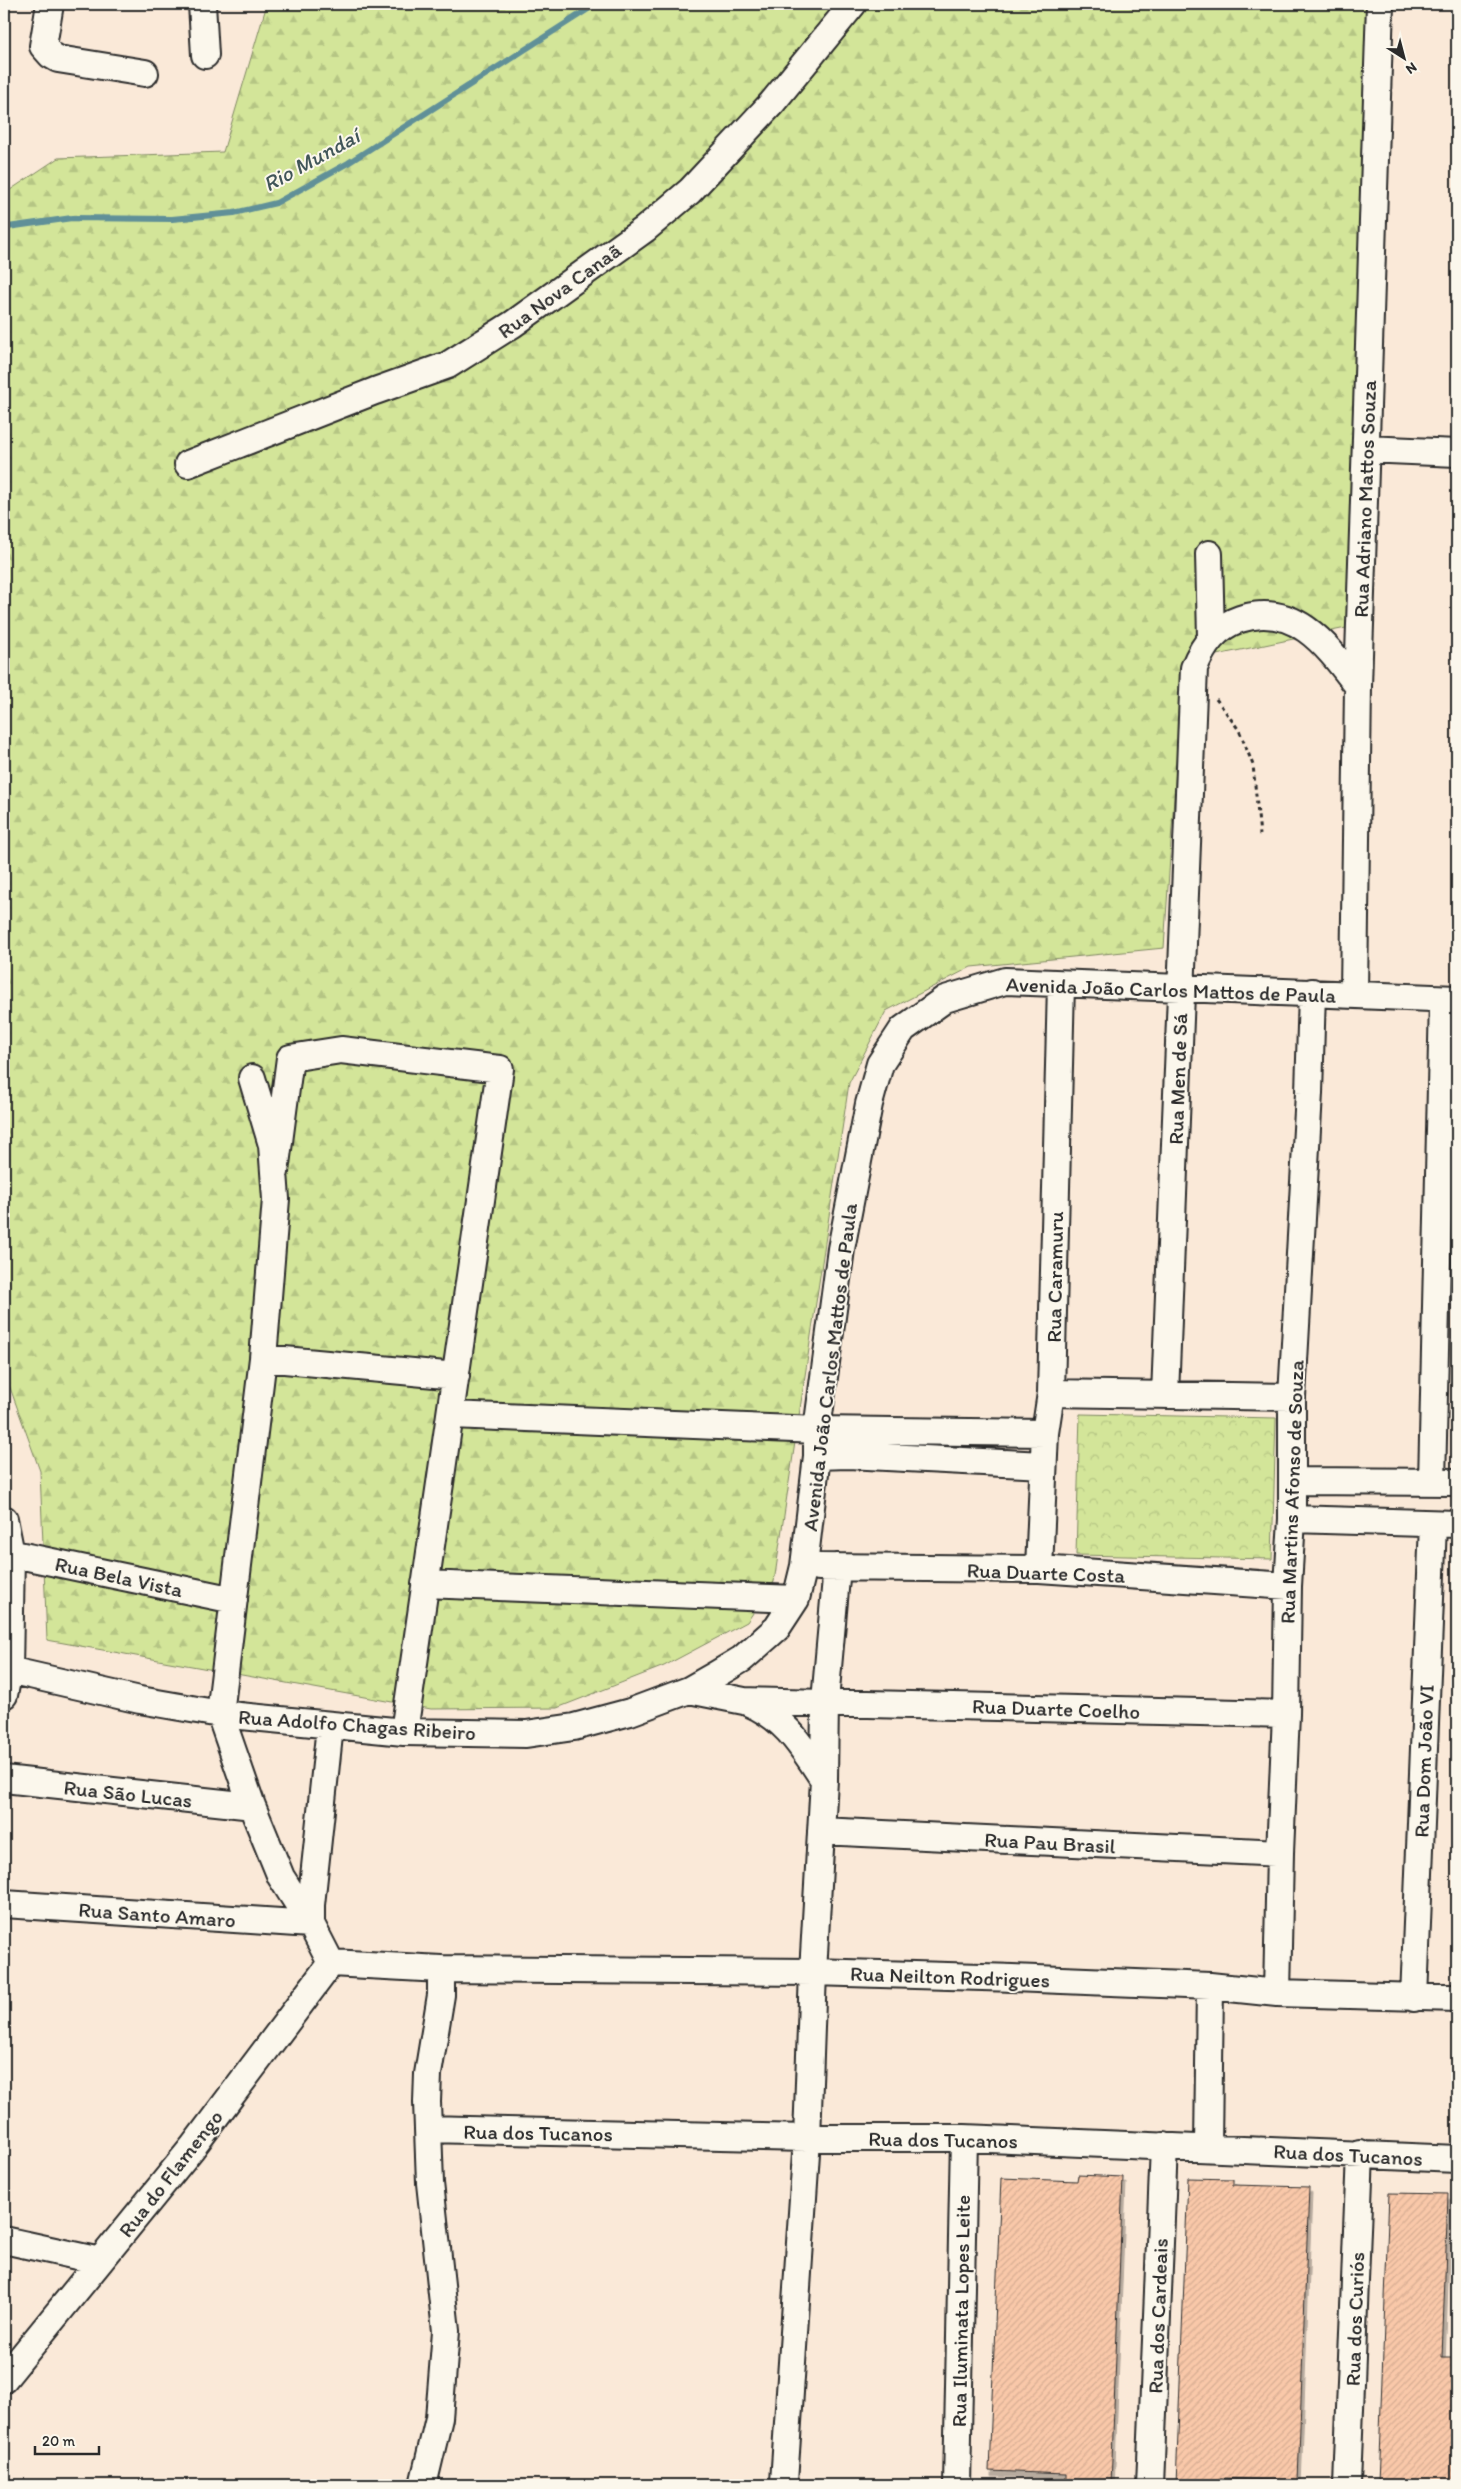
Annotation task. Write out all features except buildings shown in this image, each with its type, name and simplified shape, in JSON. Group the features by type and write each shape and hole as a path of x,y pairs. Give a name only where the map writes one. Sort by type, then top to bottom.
{"street":[{"path":"50,4 43,46 51,55 58,59 145,73"},
{"path":"202,4 205,55"},
{"name":"Rua Nova Canaã","path":"188,464 375,391 448,365 513,324 645,228 690,191 772,103 853,4"},
{"name":"Rua Adriano Mattos Souza","path":"1354,994 1358,686 1380,4"},
{"path":"1366,449 1457,453"},
{"path":"1209,554 1219,630 1265,614 1296,622 1330,649 1358,686"},
{"name":"Rua Men de Sá","path":"1165,1395 1194,668 1200,652 1219,630"},
{"name":"Avenida João Carlos Mattos de Paula","path":"689,1690 742,1659 777,1628 796,1599 804,1566 817,1456 817,1430 841,1249 869,1104 880,1064 903,1029 945,999 1005,981 1450,999"},
{"name":"Rua Caramuru","path":"1039,1569 1045,1433 1051,1393 1061,984"},
{"name":"Rua Martins Afonso de Souza","path":"1277,1993 1288,1586 1293,1481 1292,1397 1309,1093 1312,992"},
{"path":"1293,1481 1445,1482 1450,999"},
{"path":"275,1172 290,1058 342,1050 500,1069 452,1415 404,1732"},
{"path":"252,1078 272,1145 276,1199 263,1358 220,1714 252,1806 281,1877 311,1924 331,1962"},
{"path":"263,1358 456,1376"},
{"path":"1051,1393 1292,1397"},
{"path":"452,1415 817,1430 1045,1433"},
{"path":"817,1456 848,1455 1043,1465"},
{"path":"4,1519 8,1553 4,1696"},
{"path":"1292,1520 1445,1524"},
{"name":"Rua Dom João VI","path":"1414,1998 1445,1524"},
{"name":"Rua Bela Vista","path":"8,1553 234,1600"},
{"name":"Rua Duarte Costa","path":"804,1566 1039,1569 1288,1586"},
{"path":"784,2482 807,2138 813,1972 824,1780 825,1701 837,1567"},
{"path":"425,1584 796,1599"},
{"name":"Rua Adolfo Chagas Ribeiro","path":"6,1670 140,1700 220,1714 404,1732 526,1734 574,1727 630,1712 689,1690"},
{"path":"689,1690 744,1701 766,1710 785,1726 824,1780"},
{"name":"Rua Duarte Coelho","path":"744,1701 825,1701 1286,1714"},
{"path":"311,1924 312,1889 330,1726"},
{"name":"Rua São Lucas","path":"4,1779 252,1806"},
{"name":"Rua Pau Brasil","path":"821,1831 1280,1853"},
{"name":"Rua Santo Amaro","path":"4,1904 311,1924"},
{"name":"Rua Neilton Rodrigues","path":"331,1962 441,1969 813,1972 1210,1986 1277,1993 1457,1998"},
{"name":"Rua do Flamengo","path":"4,2379 192,2148 331,1962"},
{"path":"423,2485 439,2418 446,2331 430,2183 428,2129 428,2074 441,1995 441,1969"},
{"path":"1208,2147 1210,1986"},
{"name":"Rua dos Tucanos","path":"428,2129 807,2138 964,2138 1360,2153 1457,2159"},
{"name":"Rua Iluminata Lopes Leite","path":"957,2485 964,2138"},
{"name":"Rua dos Cardeais","path":"1150,2485 1164,2146"},
{"name":"Rua dos Curiós","path":"1347,2485 1360,2153"},
{"path":"4,2240 100,2261"}],"path":[{"path":"1216,698 1239,730 1253,765 1260,835"}],"green space":[{"path":"267,4 1385,4 1346,628 1183,662 1164,948 971,967 886,1011 849,1083 774,1582 747,1622 664,1666 557,1708 431,1709 47,1640 40,1471 4,1371 4,194 58,158 223,152"},
{"path":"1080,1414 1276,1418 1272,1559 1076,1555"}],"waterway":[{"name":"Rio Mundaí","path":"4,229 72,218 172,219 234,213 276,203 348,163 596,4"}]}
